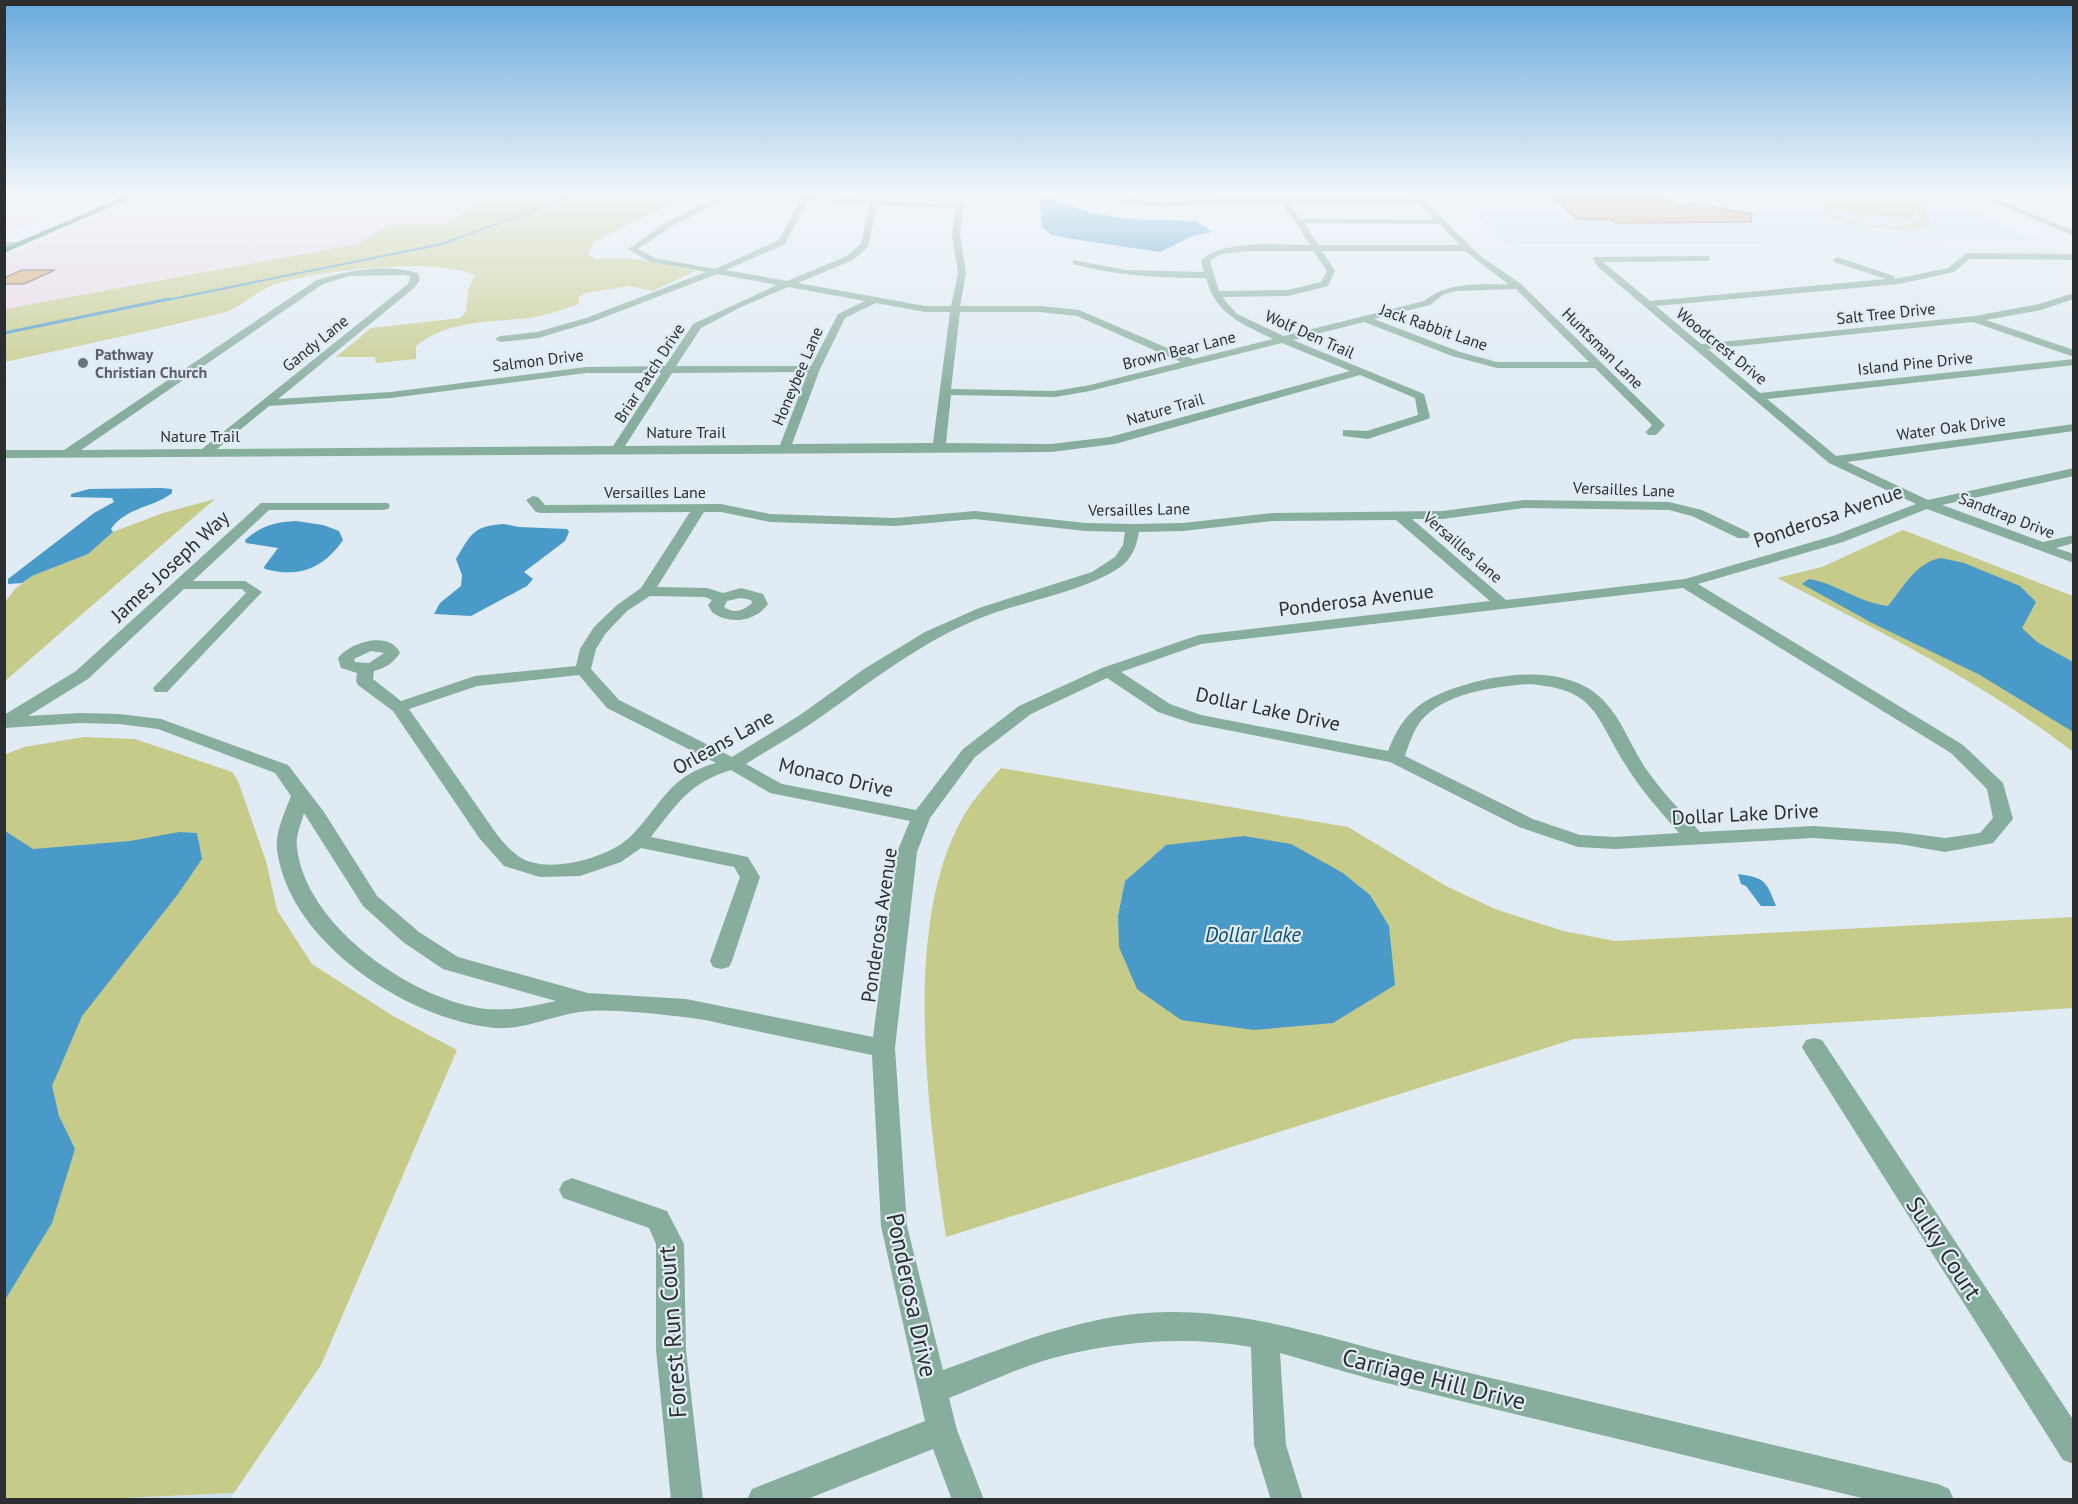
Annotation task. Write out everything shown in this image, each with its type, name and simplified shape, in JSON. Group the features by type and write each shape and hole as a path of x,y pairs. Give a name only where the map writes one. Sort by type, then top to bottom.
{"street":[{"path":"660,261 925,309 1040,309 1079,313 1191,362"},
{"path":"500,339 538,335 589,320 739,261"},
{"name":"Briar Patch Drive","path":"617,449 697,326 787,283 842,261"},
{"path":"939,447 955,309 962,273 960,261"},
{"name":"Wolf Den Trail","path":"1205,261 1215,294 1234,316 1358,372 1420,396 1424,417 1368,435 1347,434"},
{"path":"1215,294 1288,293 1325,284 1331,271 1324,261"},
{"name":"Huntsman Lane","path":"1482,261 1518,286 1659,425 1652,432"},
{"name":"Woodcrest Drive","path":"1598,261 1833,460 1927,504"},
{"path":"1841,261 1899,281"},
{"path":"1648,304 1899,281 1951,270 1961,261"},
{"path":"1076,262 1145,273 1211,275"},
{"name":"Gandy Lane","path":"68,453 320,282 348,273 406,272 415,275 411,286 204,453"},
{"name":"Brown Bear Lane","path":"947,392 1055,394 1427,303 1441,292 1456,288 1518,286"},
{"name":"Salt Tree Drive","path":"1698,347 1975,319 2041,307 2073,296"},
{"name":"Honeybee Lane","path":"784,449 815,369 841,316 873,301"},
{"name":"Jack Rabbit Lane","path":"1365,319 1456,354 1497,365 1600,366"},
{"path":"1975,319 2073,354"},
{"name":"Island Pine Drive","path":"1759,396 2073,362"},
{"name":"Salmon Drive","path":"265,403 391,395 586,370 815,369"},
{"name":"Nature Trail","path":"4,454 1051,448 1111,441 1358,372"},
{"name":"Water Oak Drive","path":"1833,460 2073,427"},
{"name":"Ponderosa Avenue","path":"883,1048 907,852 921,817 969,753 1025,710 1108,671 1199,640 1686,583 1838,539 1927,504 2073,472"},
{"name":"Versailles Lane","path":"533,500 541,509 721,508 770,518 895,522 975,515 1086,527 1133,528 1183,527 1273,517 1443,515 1524,504 1669,506 1697,513 1743,535"},
{"name":"Sandtrap Drive","path":"1927,504 2073,559"},
{"name":"James Joseph Way","path":"5,722 82,675 266,506 383,506"},
{"path":"399,707 475,681 583,670 588,649 600,630 622,608 647,591 699,508"},
{"name":"Versailles lane","path":"1400,516 1502,604"},
{"name":"Orleans Lane","path":"366,668 364,681 399,707 487,834 511,861 540,870 580,870 614,857 638,841 680,788 704,772 733,764 806,719 870,672 932,635 984,612 1097,575 1120,560 1130,545 1133,528"},
{"path":"2041,547 2073,538"},
{"name":"Dollar Lake Drive","path":"1108,671 1164,708 1197,719 1395,758 1526,823 1578,841 1615,843 1814,831 1899,838 1945,845 1986,838 2003,819 1996,787 1957,749 1686,583"},
{"path":"161,688 255,592 245,585 180,585"},
{"path":"647,591 707,593 722,598"},
{"name":"Monaco Drive","path":"583,670 613,704 733,764 777,789 921,817"},
{"path":"1395,758 1406,729 1419,713 1439,699 1480,685 1552,680 1573,686 1590,697 1603,711 1638,772 1695,838"},
{"path":"5,722 80,718 161,724 282,770 316,816 370,901 411,937 451,963 588,1002 686,1008 883,1048"},
{"path":"300,796 286,847 307,906 330,933 374,972 441,1007 497,1019 544,1013 588,1002"},
{"path":"638,841 741,862 750,876 721,961"},
{"name":"Sulky Court","path":"1814,1047 2073,1449"},
{"name":"Ponderosa Drive","path":"883,1048 894,1226 942,1430 968,1500"},
{"name":"Forest Run Court","path":"572,1190 658,1219 670,1244 671,1350 687,1500"},
{"name":"Carriage Hill Drive","path":"933,1389 1059,1342 1145,1327 1221,1328 1265,1335 1374,1365 1928,1498"},
{"path":"1265,1335 1270,1445 1287,1500"},
{"path":"762,1500 942,1430"}],"shaded area":[{"path":"4,261 265,261 5,309"},
{"path":"234,1493 231,1499 102,1499"}],"green space":[{"path":"265,261 646,261 695,271 653,291 629,286 586,293 579,297 579,304 541,316 470,324 441,331 416,346 416,359 376,363 375,357 336,357 371,328 460,318 466,312 468,290 475,275 457,270 405,266 345,270 317,275 273,285 235,308 222,313 5,362 5,309"},
{"path":"215,499 5,681 5,602 16,588 32,576 88,554 113,532 163,513"},
{"path":"1903,530 2073,596 2073,752 1966,680 1777,578 1822,567"},
{"path":"84,737 135,739 232,772 238,781 266,861 277,910 312,964 393,1016 457,1050 321,1365 234,1493 102,1499 5,1499 4,755 24,747"},
{"path":"1001,768 1348,827 1446,886 1495,909 1563,931 1615,941 2073,917 2073,1008 1574,1039 946,1237 933,1136 925,1024 926,968 931,913 943,863 962,819 975,799","holes":["1166,845 1118,916 1125,881"]}],"water":[{"path":"161,488 172,489 172,493 124,516 111,529 113,532 88,554 32,576 22,583 8,584 8,579 94,513 114,502 112,498 71,497 71,494 89,489"},
{"path":"296,521 323,525 339,531 343,540 327,558 309,569 277,572 265,569 264,567 278,548 246,543 245,540 268,526"},
{"path":"504,524 519,527 567,529 569,532 565,541 524,572 533,579 527,586 471,616 434,614 440,603 461,586 462,575 456,559 470,537 479,529"},
{"path":"1941,558 1964,563 2020,586 2036,602 2022,628 2037,642 2073,662 2073,732 1980,675 1872,623 1802,584 1809,579 1819,581 1867,601 1888,606 1917,570 1932,560"},
{"path":"5,831 33,849 130,841 179,832 197,833 202,859 178,894 82,1016 52,1086 59,1116 75,1149 52,1223 5,1300"},
{"name":"Dollar Lake","path":"1244,836 1291,844 1343,873 1370,895 1389,926 1395,985 1333,1023 1254,1030 1181,1020 1137,989 1119,947 1118,916 1125,881 1166,845"},
{"path":"1738,874 1754,877 1764,882 1776,906 1761,906 1746,886 1741,884"}],"building":[{"path":"22,270 55,270 24,284 4,284 4,278"}],"waterway":[{"path":"162,301 358,261"},
{"path":"4,333 169,299"}],"place":[{"name":"Pathway Christian Church","path":"83,363"}]}
